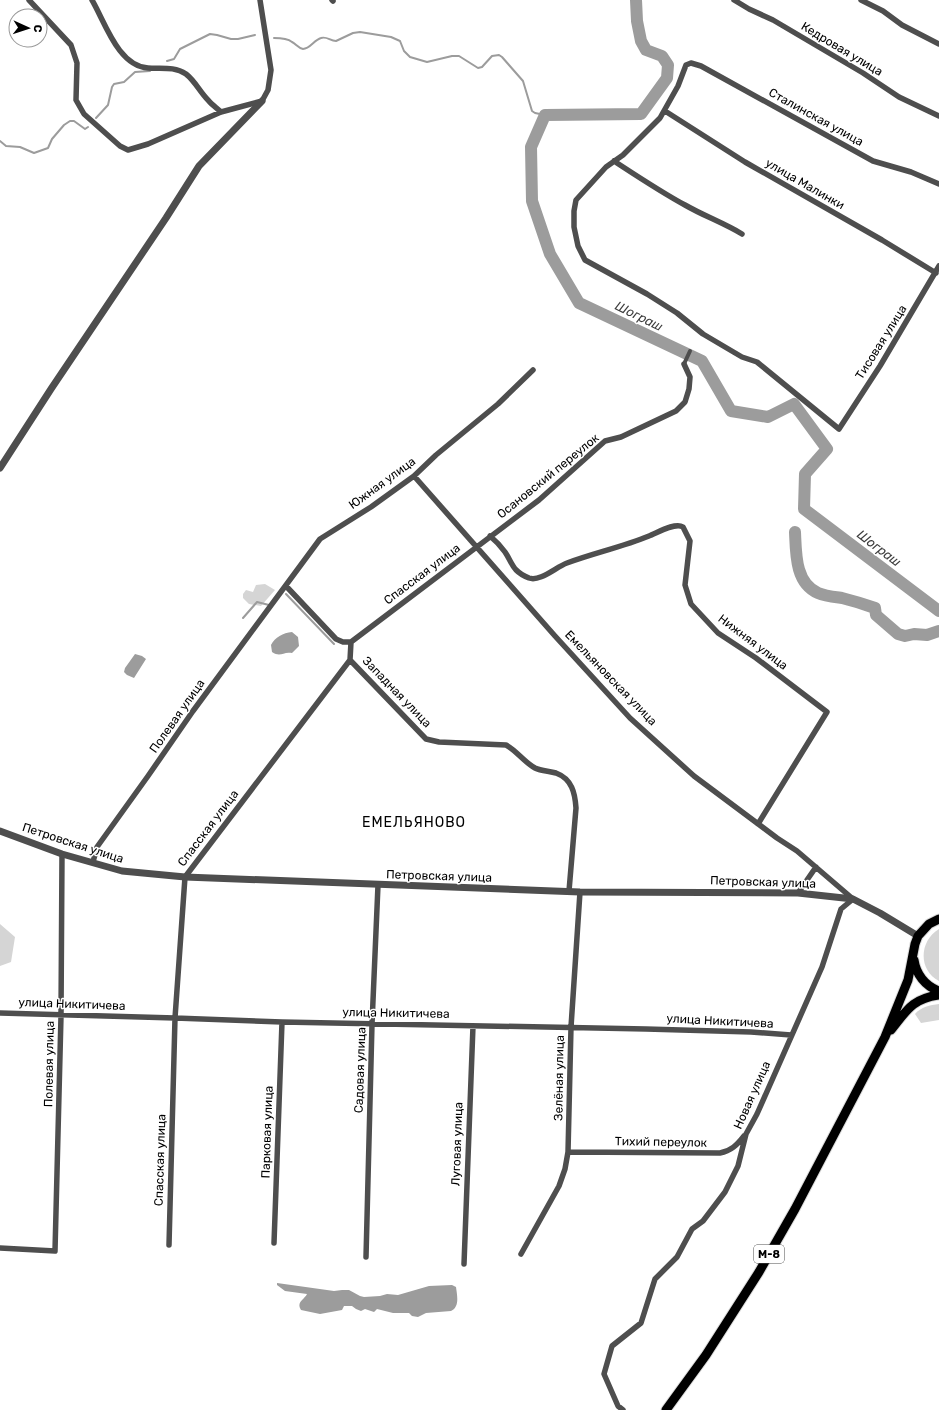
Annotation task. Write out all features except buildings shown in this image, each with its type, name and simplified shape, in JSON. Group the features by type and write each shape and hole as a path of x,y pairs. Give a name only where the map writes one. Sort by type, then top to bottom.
{"main road":[{"path":"919,937 939,913"},
{"path":"939,919 929,924 919,937 914,962 918,972 926,984 939,991"},
{"name":"М-8","path":"666,1410 706,1356 759,1272 829,1146 886,1037 908,980 919,937"},
{"name":"М-8","path":"886,1037 911,1005 920,1000 939,995"}],"street":[{"path":"30,0 71,45 77,63 76,100 84,114 120,146 128,150 148,144 221,112 262,101"},
{"path":"92,0 112,39 125,58 132,63 146,68 173,68 186,74 207,100 221,112"},
{"path":"0,468 199,166 262,101 268,90 271,70 260,0"},
{"name":"Кедровая улица","path":"734,0 773,20 863,73 899,97 939,116"},
{"path":"861,0 883,11 902,25 939,44"},
{"name":"Сталинская улица","path":"665,111 678,86 686,66 691,63 701,66 873,160 911,172 939,184"},
{"path":"665,111 660,118 623,155 614,161 686,206 724,223 742,234"},
{"name":"улица Малинки","path":"665,111 745,162 894,247 936,273"},
{"name":"Тисовая улица","path":"614,161 606,167 576,200 574,227 578,246 586,260 647,294 677,313 703,334 742,357 757,362 839,429 880,366 939,266"},
{"path":"684,364 690,351"},
{"name":"Осановский переулок","path":"477,546 539,500 605,442 621,437 676,411 685,402 689,389 690,377 684,364"},
{"name":"Южная улица","path":"286,586 320,539 371,507 414,476 436,455 498,404 533,370"},
{"name":"Емельяновская улица","path":"414,476 555,636 630,718 694,776 758,824 798,851 853,899"},
{"name":"Нижняя улица","path":"490,536 499,544 513,567 522,575 539,579 566,563 644,538 676,525 683,527 690,541 685,585 691,604 718,633 756,658 827,712 758,824"},
{"name":"Спасская улица","path":"351,642 477,546"},
{"path":"286,586 336,639 343,642 351,642 350,660"},
{"name":"Полевая улица","path":"93,862 97,846 193,711 286,586"},
{"name":"Спасская улица","path":"169,1245 175,1018 184,877 350,660"},
{"name":"Западная улица","path":"350,660 426,739 439,742 506,745 534,767 540,770 556,773 567,780 572,786 576,808 569,891"},
{"name":"Петровская улица","path":"0,831 62,854 122,871 184,877 580,892 798,893 853,899 880,913 919,937"},
{"name":"Полевая улица","path":"0,1248 55,1251 61,1016 62,854"},
{"path":"798,893 816,867"},
{"name":"Садовая улица","path":"366,1257 372,1024 378,885"},
{"name":"Зелёная улица","path":"522,1254 559,1186 565,1169 568,1152 571,1027 580,892"},
{"name":"Новая улица","path":"623,1410 618,1406 604,1374 612,1346 642,1323 655,1278 677,1257 692,1229 703,1221 725,1192 738,1166 746,1134 757,1114 822,966 841,910 853,899"},
{"name":"улица Никитичева","path":"0,1013 282,1022 751,1032 791,1035"},
{"name":"Парковая улица","path":"274,1243 282,1022"},
{"name":"Луговая улица","path":"464,1264 473,1026"},
{"name":"Тихий переулок","path":"568,1152 720,1153 727,1152 737,1145 746,1134"}],"shaded area":[{"path":"265,584 275,590 261,606 249,604 243,598 243,594 246,590 253,592 256,585"},
{"path":"292,632 298,637 299,646 292,653 275,654 272,652 271,645 277,638 282,634"},
{"path":"135,654 146,659 134,678 124,672 125,668"},
{"path":"0,924 15,937 11,962 0,966"},
{"path":"939,929 939,981 927,970 924,963 924,955 925,948 932,934"},
{"path":"939,1004 939,1020 921,1023 915,1014 926,1007"},
{"path":"277,1283 334,1291 349,1290 364,1297 387,1294 398,1295 429,1286 452,1285 456,1287 457,1304 451,1311 426,1313 418,1317 412,1316 409,1313 393,1313 377,1309 374,1312 365,1309 361,1311 352,1306 344,1306 342,1310 320,1314 301,1310 299,1305 307,1294 285,1291 277,1285"}],"waterway":[{"name":"Шограш","path":"636,0 637,21 641,41 646,50 662,56 668,65 667,78 641,114 545,115 531,147 532,201 550,254 579,303 702,361 731,411 768,417 794,404 827,449 805,474 804,509 939,611"},
{"path":"274,38 288,40 300,48 305,49 321,38 336,41 353,33 360,32 391,37 400,41 404,51 410,57 427,62 452,56 459,56 478,68 482,67 492,56 499,55 523,81 532,111 545,115"},
{"path":"167,61 174,59 180,49 210,34 231,39 255,35"},
{"path":"96,118 108,105 114,84 124,82 135,72 150,71"},
{"path":"0,141 6,146 20,147 34,153 48,148 52,139 64,125 70,121 74,121 85,129 88,127"},
{"path":"795,532 798,567 801,575 810,588 827,596 842,598 875,608 876,615 898,634 905,636 914,634 927,635 939,631"},
{"path":"286,594 334,644"},
{"path":"243,618 257,602 269,605"}],"district":[{"name":"ЕМЕЛЬЯНОВО","path":"414,822"}]}
